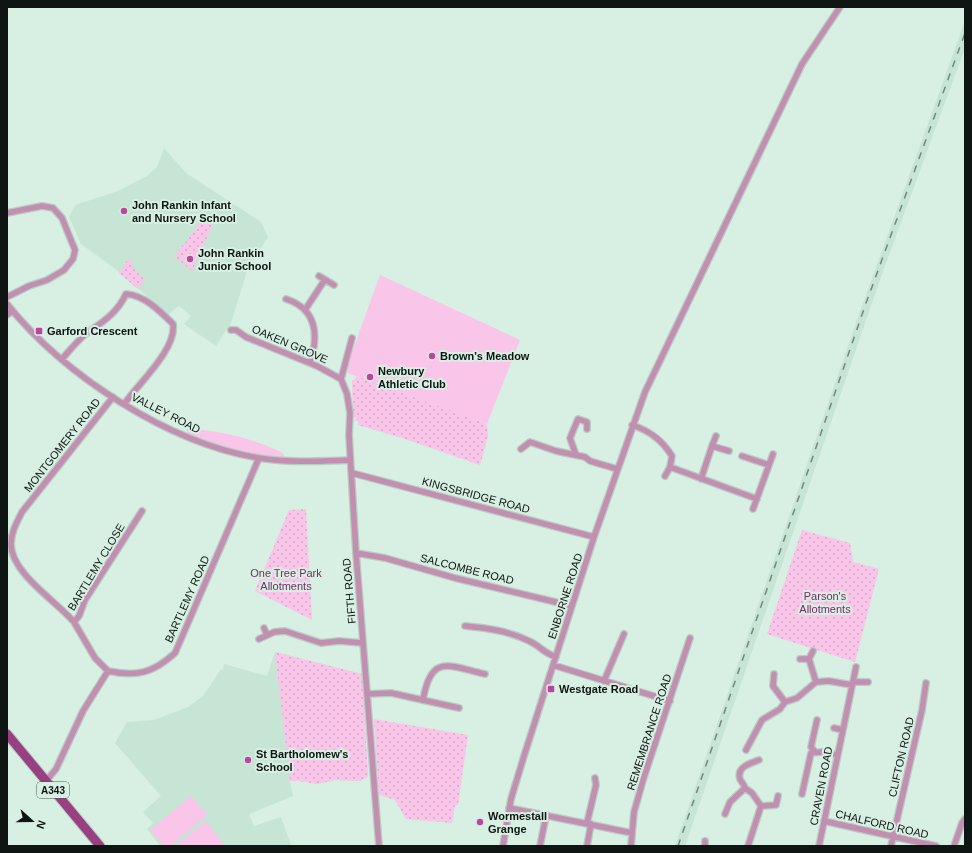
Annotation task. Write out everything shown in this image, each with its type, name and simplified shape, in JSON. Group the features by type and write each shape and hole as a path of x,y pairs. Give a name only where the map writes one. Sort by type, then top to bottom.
{"main road":[{"name":"A343","path":"7,734 98,846"}],"street":[{"name":"ENBORNE ROAD","path":"503,846 509,808 524,756 616,469 632,425 661,356 802,64 840,7"},
{"path":"7,213 42,206 53,208 62,218 75,250 73,259 64,270 47,280 29,286 7,297"},
{"path":"318,276 324,281 334,285"},
{"path":"305,310 324,281"},
{"path":"62,359 91,330 100,325 112,314 126,294 136,294 173,324 171,339 157,363 125,404"},
{"path":"286,299 299,304 312,321 315,333 314,350 310,363"},
{"name":"VALLEY ROAD","path":"7,304 40,340 62,359 113,397 165,426 199,441 230,452 259,458 300,462 350,460"},
{"path":"7,315 12,311"},
{"name":"OAKEN GROVE","path":"231,330 236,330 246,337 310,363 341,379"},
{"path":"341,379 352,338"},
{"name":"FIFTH ROAD","path":"341,379 347,394 350,413 350,460 356,553 379,846"},
{"name":"MONTGOMERY ROAD","path":"74,622 18,568 11,544 14,527 22,512 113,397"},
{"path":"576,455 570,438 578,419 587,422 588,429"},
{"path":"632,425 645,429 658,438 672,456 670,467 665,476"},
{"path":"701,479 716,436"},
{"path":"521,449 530,442 556,451 576,455 616,469"},
{"path":"712,446 729,451"},
{"path":"753,509 773,454"},
{"path":"742,456 769,465"},
{"name":"BARTLEMY ROAD","path":"108,672 141,674 163,664 174,653 259,458"},
{"path":"670,467 757,499"},
{"name":"KINGSBRIDGE ROAD","path":"352,473 594,537"},
{"name":"BARTLEMY CLOSE","path":"108,672 95,658 74,622 79,616 85,600 142,511"},
{"name":"SALCOMBE ROAD","path":"356,553 385,558 455,578 572,606"},
{"path":"465,626 494,629 513,634 538,646 543,652 556,657"},
{"path":"264,628 267,635"},
{"path":"259,639 274,632 285,631 321,643 339,641 363,643"},
{"path":"604,681 624,634"},
{"name":"REMEMBRANCE ROAD","path":"631,846 634,812 644,777 690,638"},
{"path":"812,651 810,659 816,682"},
{"path":"800,659 810,659"},
{"path":"553,665 670,701"},
{"path":"423,700 430,676 436,668 443,666 485,674"},
{"name":"CRAVEN ROAD","path":"819,846 856,667"},
{"path":"46,781 56,769 83,711 108,672"},
{"path":"774,674 774,686 785,702"},
{"path":"746,750 762,720 780,709 785,702 797,698 816,682 829,681 852,684 868,682"},
{"name":"CLIFTON ROAD","path":"891,846 922,710 926,683"},
{"path":"367,694 391,692 459,708"},
{"path":"802,794 811,753 810,748 816,720"},
{"path":"834,728 843,730"},
{"path":"810,748 837,755"},
{"path":"759,760 743,766 740,773 740,780 761,806"},
{"path":"587,846 589,823 596,785 595,778"},
{"path":"725,814 730,802 745,788"},
{"path":"761,806 776,805 778,796"},
{"path":"748,846 761,806"},
{"path":"509,808 632,832"},
{"path":"540,846 546,816"},
{"path":"954,846 962,823 965,819"},
{"name":"CHALFORD ROAD","path":"824,821 936,846"}],"shaded area":[{"path":"965,21 965,48 882,274 685,846 675,846 857,320"},
{"name":"John Rankin Junior School","path":"164,148 186,173 261,222 268,237 248,268 231,323 216,346 184,324 191,316 179,306 168,315 117,270 81,244 69,217 75,205 118,191 147,176 157,167"},
{"name":"St Bartholomew's School","path":"275,652 362,674 368,777 360,781 335,780 317,784 290,781 293,796 249,814 254,826 281,817 291,845 289,846 160,846 147,829 153,823 143,812 161,796 115,743 127,722 154,720 188,707 203,696 221,669 223,670 224,664 267,676"}],"green space":[{"path":"203,213 215,219 192,271 174,256 194,232"},
{"path":"129,258 134,269 145,280 138,289 119,273"},
{"name":"Brown's Meadow","path":"380,275 520,340 487,424 345,372"},
{"path":"356,376 487,424 488,436 480,465 402,438 358,425 359,421 355,421 356,418 353,416 352,380 355,380"},
{"path":"187,429 212,431 236,436 272,448 283,453 284,456 269,456 233,448 187,433"},
{"name":"One Tree Park Allotments","path":"306,509 312,620 255,591 289,510"},
{"name":"Parson's Allotments","path":"802,530 850,543 853,562 879,569 855,662 767,634"},
{"path":"275,652 362,674 368,777 360,781 335,780 317,784 290,781"},
{"path":"374,719 468,735 458,805 455,805 452,823 406,819 395,800 379,795"},
{"path":"191,796 207,815 171,846 164,846 150,830"},
{"path":"206,821 225,846 176,846"}],"railway":[{"path":"678,846 865,306 965,33"}],"place":[{"name":"John Rankin Infant and Nursery School","path":"124,211"},
{"name":"John Rankin Junior School","path":"190,259"},
{"name":"Garford Crescent","path":"39,331"},
{"name":"Brown's Meadow","path":"432,356"},
{"name":"Newbury Athletic Club","path":"370,377"},
{"name":"Westgate Road","path":"551,689"},
{"name":"St Bartholomew's School","path":"248,760"},
{"name":"Wormestall Grange","path":"480,822"}]}
